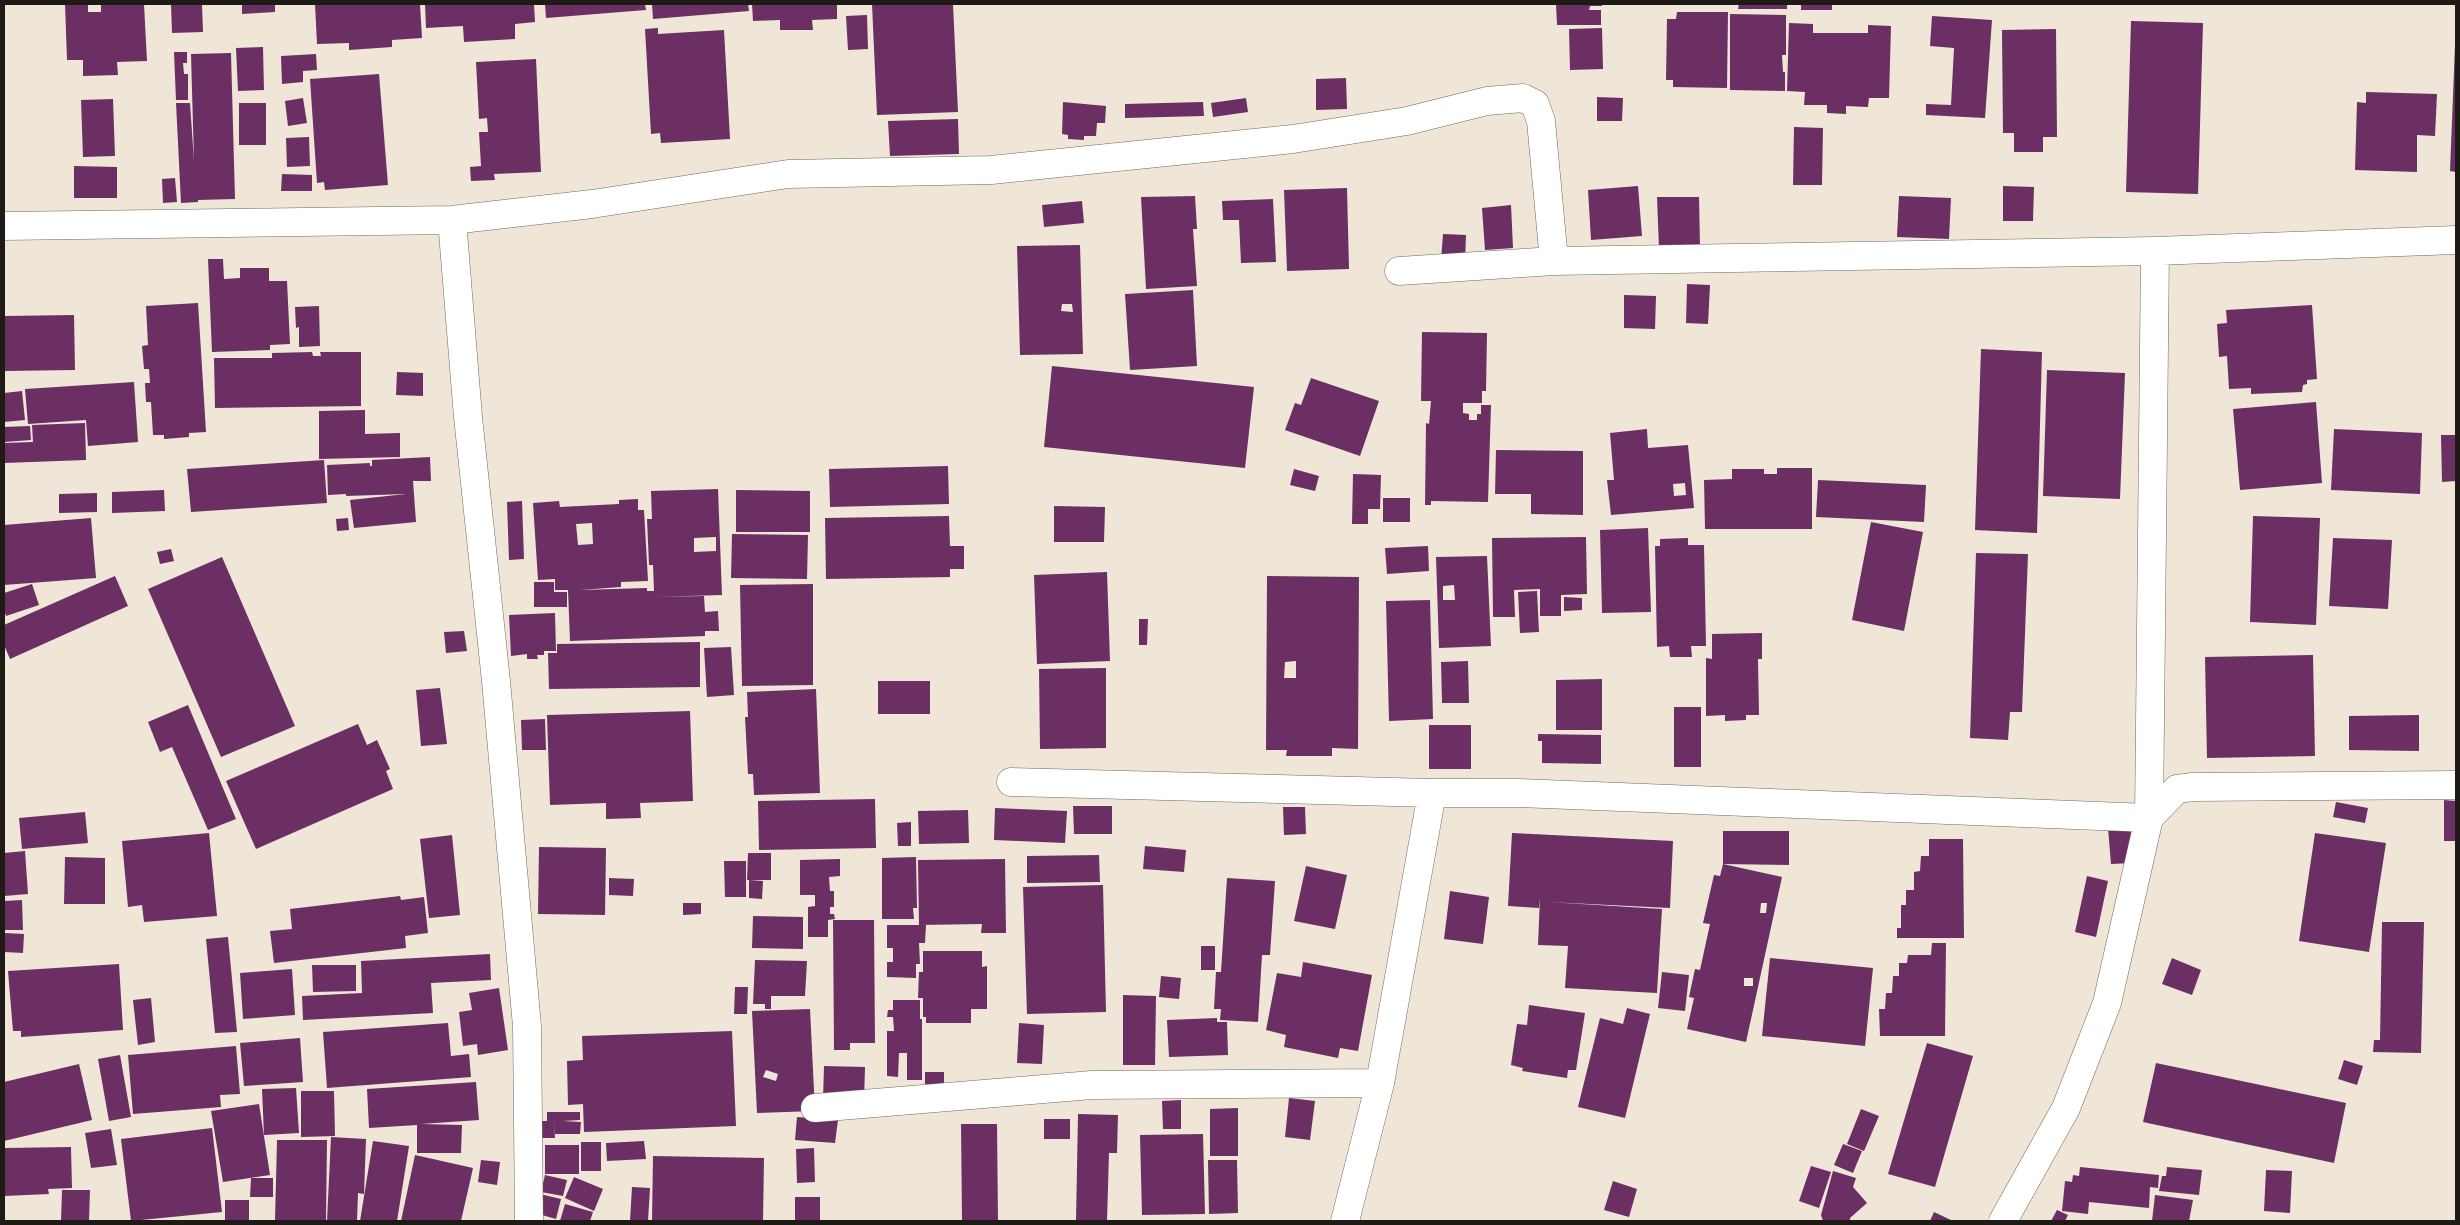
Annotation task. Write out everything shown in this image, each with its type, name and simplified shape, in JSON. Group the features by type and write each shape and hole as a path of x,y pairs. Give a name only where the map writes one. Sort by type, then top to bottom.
{"street":[{"path":"4,226 452,220 592,204 788,174 991,170 1293,138 1407,120 1487,101 1523,98 1535,104 1541,121 1554,261"},
{"path":"452,220 468,417 527,1026 529,1221"},
{"path":"1399,271 1554,261 2155,251 2456,240"},
{"path":"2003,1221 2066,1108 2107,1003 2149,818 2155,251"},
{"path":"1011,782 1432,793 1519,793 2149,818 2177,789 2193,787 2456,785"},
{"path":"1345,1221 1380,1083 1432,793"},
{"path":"815,1108 1092,1085 1380,1083"}],"building":[{"path":"65,4 88,4 88,12 101,12 101,4 144,4 147,61 117,62 118,75 83,76 83,60 67,60"},
{"path":"171,4 202,4 203,32 172,33"},
{"path":"242,4 275,4 275,12 242,14"},
{"path":"315,4 420,4 422,38 392,40 392,47 349,50 349,43 317,44"},
{"path":"425,4 534,4 535,22 515,24 515,39 464,42 463,26 426,28"},
{"path":"545,4 645,4 646,10 546,18"},
{"path":"652,4 748,4 749,11 653,19"},
{"path":"752,4 837,4 837,19 812,20 813,30 780,30 780,20 753,21"},
{"path":"872,4 953,4 958,112 877,115"},
{"path":"1556,4 1602,4 1602,6 1590,6 1589,10 1601,10 1601,25 1557,25"},
{"path":"1739,4 1787,4 1787,9 1738,9"},
{"path":"1801,4 1832,4 1832,10 1801,10"},
{"path":"1677,12 1728,12 1727,88 1673,87 1673,80 1666,80 1667,19 1676,19"},
{"path":"1730,14 1786,15 1786,55 1782,55 1783,72 1785,72 1785,91 1730,90"},
{"path":"867,15 868,49 848,50 846,16"},
{"path":"1932,16 1992,20 1985,118 1926,115 1926,104 1951,105 1954,48 1930,46"},
{"path":"2131,21 2203,23 2198,194 2126,192"},
{"path":"1789,23 1813,24 1813,33 1868,33 1868,25 1891,26 1889,98 1869,98 1868,107 1846,106 1846,114 1827,113 1827,105 1804,105 1805,92 1787,91"},
{"path":"658,28 658,34 724,30 730,139 661,143 660,133 651,134 645,29"},
{"path":"1602,28 1603,69 1570,70 1569,29"},
{"path":"2056,29 2057,137 2043,137 2043,152 2014,152 2014,133 2003,133 2002,30"},
{"path":"2456,45 2456,172 2450,171"},
{"path":"263,47 264,90 238,91 236,48"},
{"path":"174,52 187,52 187,63 183,63 184,74 188,74 188,100 176,100"},
{"path":"231,53 235,199 198,200 198,202 181,203 176,103 190,103 194,161 191,54"},
{"path":"316,54 317,70 303,71 303,82 282,84 281,56"},
{"path":"536,59 541,172 494,174 495,180 471,181 470,167 481,166 479,132 488,132 487,118 479,119 476,62"},
{"path":"379,74 388,185 325,190 324,182 317,183 310,79"},
{"path":"1346,78 1347,109 1316,110 1316,79"},
{"path":"2366,92 2437,94 2435,136 2417,135 2417,172 2355,170 2357,102 2366,103"},
{"path":"1597,97 1623,98 1622,121 1597,121"},
{"path":"303,98 307,123 288,126 285,101"},
{"path":"1246,98 1248,112 1213,117 1211,103"},
{"path":"113,99 115,156 83,157 81,100"},
{"path":"1063,102 1106,106 1105,123 1097,123 1096,136 1084,136 1084,140 1068,139 1068,135 1062,134"},
{"path":"1203,102 1204,116 1125,118 1125,104"},
{"path":"239,103 266,103 266,145 239,145"},
{"path":"958,119 959,154 890,156 888,121"},
{"path":"1794,127 1823,128 1822,185 1793,185"},
{"path":"309,137 310,166 287,167 286,138"},
{"path":"74,166 117,167 117,198 74,198"},
{"path":"282,174 312,175 312,191 281,191"},
{"path":"175,178 177,202 163,203 162,179"},
{"path":"1638,186 1642,236 1591,240 1588,190"},
{"path":"2003,186 2034,187 2033,221 2003,221"},
{"path":"1347,188 1349,269 1287,271 1284,190"},
{"path":"1195,196 1197,229 1193,229 1197,286 1146,289 1141,197"},
{"path":"1899,196 1951,198 1949,239 1897,237"},
{"path":"1657,197 1699,197 1700,247 1659,248"},
{"path":"1273,199 1276,262 1241,263 1239,220 1223,220 1222,201"},
{"path":"1082,201 1084,223 1044,227 1042,205"},
{"path":"1511,205 1513,248 1485,250 1482,208"},
{"path":"1443,234 1466,235 1465,262 1441,260"},
{"path":"1080,245 1083,354 1020,355 1017,246","holes":["1062,304 1072,304 1073,312 1061,311"]},
{"path":"208,259 223,259 224,279 240,278 240,268 269,268 269,281 287,281 290,344 270,345 270,350 212,352"},
{"path":"1687,284 1710,285 1708,324 1686,323"},
{"path":"1193,290 1197,366 1130,370 1125,294"},
{"path":"1624,295 1656,296 1655,329 1624,328"},
{"path":"198,303 206,432 189,433 189,437 164,439 164,435 153,435 151,402 146,402 145,383 150,383 149,369 144,369 142,346 148,345 146,306"},
{"path":"2312,305 2317,379 2307,380 2307,384 2303,385 2302,392 2251,394 2251,388 2229,389 2227,356 2219,357 2217,324 2227,323 2226,310"},
{"path":"319,306 320,346 299,347 299,327 296,328 295,307"},
{"path":"74,315 75,370 4,371 4,316"},
{"path":"1422,332 1487,333 1486,391 1482,391 1482,403 1463,403 1463,413 1469,414 1469,420 1477,420 1477,414 1481,414 1481,405 1491,405 1488,502 1431,501 1431,505 1425,505 1426,423 1429,424 1431,401 1421,401"},
{"path":"1981,349 2042,352 2037,533 1975,530"},
{"path":"312,352 313,356 321,356 320,352 361,352 361,406 215,408 214,358 272,358 272,353"},
{"path":"1052,366 1254,387 1245,468 1044,447"},
{"path":"2047,370 2125,373 2120,499 2043,496"},
{"path":"397,372 423,373 423,396 396,395"},
{"path":"1311,378 1379,401 1360,456 1285,430 1295,403 1301,405"},
{"path":"134,382 138,442 88,446 86,420 28,424 25,389"},
{"path":"22,391 25,420 4,422 4,393"},
{"path":"2316,402 2322,483 2240,490 2233,409"},
{"path":"365,410 365,434 400,433 400,457 319,459 319,411"},
{"path":"85,423 86,460 4,463 4,443 33,442 32,425"},
{"path":"30,426 31,440 4,442 4,427"},
{"path":"1647,429 1648,448 1688,445 1694,508 1611,515 1607,480 1614,480 1610,433","holes":["1685,483 1686,495 1674,496 1673,484"]},
{"path":"2334,429 2422,433 2420,494 2331,490"},
{"path":"2441,435 2456,435 2456,481 2442,482"},
{"path":"1496,450 1583,451 1583,515 1531,514 1531,494 1495,494"},
{"path":"430,457 431,481 413,481 416,522 354,528 350,500 406,494 328,495 327,465 370,463 370,466 372,466 372,460"},
{"path":"324,460 327,503 191,512 187,469"},
{"path":"948,466 949,504 830,507 829,469"},
{"path":"1777,468 1812,468 1812,529 1705,529 1704,480 1732,479 1732,469 1764,469 1764,474 1777,474"},
{"path":"1294,469 1319,476 1315,491 1290,485"},
{"path":"1353,474 1381,475 1380,509 1368,509 1368,524 1352,524"},
{"path":"1818,480 1926,485 1924,522 1816,517"},
{"path":"718,489 722,595 654,597 704,596 705,612 718,611 719,631 705,631 705,636 570,641 568,590 555,590 555,579 538,580 533,503 559,501 560,507 619,504 619,500 638,499 638,510 644,510 648,581 621,582 621,587 580,590 647,588 647,591 654,591 653,565 649,565 647,519 652,519 651,491","holes":["592,523 593,544 578,545 576,524","716,537 716,551 694,552 694,538"]},
{"path":"164,490 165,511 112,513 112,492"},
{"path":"736,490 810,491 810,532 736,532"},
{"path":"97,493 97,512 59,513 59,494"},
{"path":"1383,498 1410,498 1410,522 1383,522"},
{"path":"522,501 524,559 509,560 507,502"},
{"path":"1054,506 1105,507 1104,542 1054,542"},
{"path":"949,516 950,546 964,546 964,569 950,569 950,577 826,579 825,518"},
{"path":"2253,516 2320,518 2316,625 2250,622"},
{"path":"91,518 96,578 4,585 4,525"},
{"path":"348,518 349,530 337,531 336,519"},
{"path":"1871,522 1923,532 1904,631 1852,620"},
{"path":"1648,528 1651,612 1602,613 1600,530"},
{"path":"732,534 808,535 807,579 731,578"},
{"path":"1586,537 1587,594 1561,595 1561,616 1540,616 1540,589 1514,590 1515,617 1493,617 1492,538"},
{"path":"1688,538 1688,545 1704,545 1706,646 1691,646 1692,657 1670,657 1669,646 1657,647 1655,546 1660,546 1660,539"},
{"path":"2333,538 2392,540 2388,609 2329,606"},
{"path":"1428,546 1429,571 1387,574 1385,548"},
{"path":"171,549 174,561 160,564 157,552"},
{"path":"1976,553 2028,554 2022,712 2010,712 2008,740 1970,738"},
{"path":"1487,556 1491,646 1439,648 1436,557","holes":["1454,585 1455,600 1443,600 1443,586"]},
{"path":"222,557 295,726 221,757 148,589"},
{"path":"1107,572 1110,661 1037,664 1034,575"},
{"path":"115,576 128,606 10,659 4,645 4,625"},
{"path":"1267,576 1359,577 1358,749 1332,748 1332,756 1286,756 1287,750 1266,750","holes":["1296,661 1296,678 1284,678 1285,662"]},
{"path":"534,582 554,582 554,592 567,592 567,607 534,607"},
{"path":"32,584 39,605 6,616 4,593"},
{"path":"813,584 813,685 742,686 740,585"},
{"path":"1537,591 1539,632 1520,633 1518,592"},
{"path":"1564,597 1582,598 1582,610 1564,611"},
{"path":"1430,600 1433,719 1389,721 1386,601"},
{"path":"555,613 556,651 544,651 544,655 537,655 538,659 527,659 527,654 511,656 509,615"},
{"path":"1139,619 1148,619 1147,645 1139,645"},
{"path":"464,631 467,651 446,653 444,632"},
{"path":"1762,633 1762,659 1758,659 1759,715 1746,715 1746,720 1725,721 1725,715 1706,716 1706,658 1712,659 1712,634"},
{"path":"700,642 700,687 549,689 548,653 557,653 557,644"},
{"path":"731,647 734,695 707,697 704,648"},
{"path":"2313,655 2315,756 2207,758 2205,657"},
{"path":"1468,661 1469,703 1442,703 1441,662"},
{"path":"1106,668 1106,748 1040,749 1039,669"},
{"path":"1602,679 1602,730 1556,730 1556,680"},
{"path":"878,681 930,681 930,714 878,714"},
{"path":"440,688 447,744 421,746 416,690"},
{"path":"816,689 820,793 754,795 753,774 748,774 745,717 748,717 747,692"},
{"path":"188,705 236,819 208,830 172,747 160,752 148,722"},
{"path":"1674,707 1701,707 1701,767 1674,767"},
{"path":"690,711 693,801 640,803 641,818 606,819 606,803 550,805 547,715"},
{"path":"2419,715 2419,751 2349,750 2349,716"},
{"path":"545,719 546,750 522,750 521,720"},
{"path":"358,724 367,745 377,740 390,769 386,771 393,789 256,849 226,781"},
{"path":"1429,725 1471,725 1471,769 1429,769"},
{"path":"1538,734 1601,735 1601,764 1542,763 1542,741 1538,741"},
{"path":"875,799 876,848 759,850 758,801"},
{"path":"2444,800 2456,801 2456,841 2444,841"},
{"path":"2336,802 2368,808 2365,823 2333,817"},
{"path":"1073,806 1112,806 1112,834 1074,834"},
{"path":"1283,807 1305,807 1306,834 1284,835"},
{"path":"995,808 1067,811 1065,843 994,840"},
{"path":"968,810 969,843 919,844 918,811"},
{"path":"85,812 88,843 22,849 19,818"},
{"path":"911,822 911,846 898,846 897,823"},
{"path":"2133,826 2133,863 2111,864 2108,828"},
{"path":"1723,831 1789,831 1789,865 1723,864"},
{"path":"209,833 217,916 144,922 142,905 128,907 122,841"},
{"path":"1512,833 1673,841 1670,908 1548,902 1662,909 1657,993 1565,988 1568,946 1538,945 1540,897 1539,908 1508,906"},
{"path":"2315,833 2386,843 2369,952 2299,941"},
{"path":"452,835 460,915 429,918 420,839"},
{"path":"1929,839 1963,839 1964,938 1897,938 1897,928 1901,928 1901,905 1906,905 1906,890 1914,890 1914,872 1920,871 1921,856 1929,856"},
{"path":"1145,846 1186,850 1184,872 1143,869"},
{"path":"539,847 606,848 605,915 538,914"},
{"path":"25,851 28,894 4,896 4,853"},
{"path":"748,853 771,853 771,880 747,880"},
{"path":"1099,855 1100,882 1027,883 1027,856"},
{"path":"65,857 105,858 105,904 64,904"},
{"path":"916,857 917,908 913,908 914,919 882,919 882,858"},
{"path":"840,859 840,876 829,877 830,891 834,891 834,907 830,907 830,914 834,914 835,919 828,920 828,937 808,937 808,907 815,906 815,895 800,895 800,860"},
{"path":"1005,859 1006,933 981,933 982,924 919,925 918,860"},
{"path":"724,861 746,861 746,897 725,897"},
{"path":"1723,864 1782,877 1746,1042 1687,1029 1694,998 1689,997 1695,969 1700,970 1710,924 1703,923 1714,875 1720,876","holes":["1761,903 1767,903 1766,913 1760,913","1744,978 1753,978 1753,986 1744,986"]},
{"path":"1306,866 1347,875 1335,929 1294,921"},
{"path":"2087,876 2108,881 2096,937 2075,932"},
{"path":"609,878 634,879 633,896 609,895"},
{"path":"1227,878 1275,881 1270,955 1262,955 1258,1022 1220,1020 1221,1009 1214,1009 1216,972 1221,972"},
{"path":"749,880 763,881 762,899 749,898"},
{"path":"1103,885 1106,1012 1027,1014 1023,887"},
{"path":"1450,891 1489,897 1483,944 1444,939"},
{"path":"400,896 401,900 424,897 428,933 405,936 406,948 274,963 270,931 292,929 290,909"},
{"path":"22,900 23,930 4,930 4,901"},
{"path":"683,903 701,903 701,914 683,915"},
{"path":"753,916 803,917 803,949 752,948"},
{"path":"833,920 874,920 875,1043 850,1043 850,1050 834,1050"},
{"path":"2382,922 2424,922 2421,1053 2373,1052 2374,1040 2380,1040"},
{"path":"887,925 926,925 925,943 919,943 920,964 916,964 916,978 887,977 887,962 893,962 893,948 887,948"},
{"path":"5,933 24,934 23,953 4,952"},
{"path":"228,937 237,1032 215,1033 206,939"},
{"path":"1932,943 1946,943 1945,1036 1880,1036 1879,1009 1885,1009 1886,993 1892,993 1893,976 1899,976 1899,963 1907,963 1908,955 1931,955"},
{"path":"1201,946 1215,946 1215,970 1201,970"},
{"path":"923,951 982,951 982,967 987,966 987,1009 971,1009 971,1023 926,1023 926,1017 923,1017 923,998 918,998 919,972 923,972"},
{"path":"490,954 491,980 431,983 433,1013 303,1020 302,996 362,993 361,961"},
{"path":"1770,958 1873,968 1865,1046 1762,1036"},
{"path":"2172,958 2201,970 2192,995 2162,984"},
{"path":"755,960 807,961 805,996 771,996 771,1009 765,1009 765,1004 753,1004"},
{"path":"1303,962 1372,975 1358,1051 1340,1048 1338,1058 1284,1047 1286,1035 1266,1030 1277,973 1301,977"},
{"path":"119,964 123,1030 21,1037 21,1031 13,1031 8,971"},
{"path":"312,965 356,965 356,991 313,992"},
{"path":"292,969 295,1015 243,1019 240,973"},
{"path":"1662,972 1689,975 1685,1011 1658,1008"},
{"path":"1161,976 1181,978 1179,999 1159,997"},
{"path":"735,987 748,987 747,1014 734,1014"},
{"path":"499,988 508,1050 478,1055 477,1044 463,1046 459,1012 472,1010 469,993"},
{"path":"1123,995 1156,996 1155,1065 1123,1065"},
{"path":"151,998 155,1042 138,1045 133,1000"},
{"path":"893,1000 920,1000 920,1019 922,1019 922,1080 907,1080 907,1053 899,1053 898,1077 887,1076 887,1031 894,1031 893,1017 887,1017 888,1010 893,1010"},
{"path":"1529,1005 1585,1013 1576,1070 1568,1070 1567,1078 1522,1071 1523,1068 1511,1065 1517,1024 1527,1025"},
{"path":"1627,1008 1650,1014 1625,1118 1578,1107 1600,1018 1623,1024"},
{"path":"810,1009 815,1111 757,1113 752,1011","holes":["766,1070 778,1074 776,1081 763,1077"]},
{"path":"1217,1018 1217,1022 1227,1022 1228,1055 1169,1057 1167,1020"},
{"path":"448,1023 451,1056 469,1054 471,1077 327,1088 323,1032"},
{"path":"1019,1023 1044,1025 1042,1064 1017,1063"},
{"path":"732,1031 736,1126 584,1132 583,1104 568,1105 567,1061 583,1060 582,1036"},
{"path":"300,1038 303,1082 244,1086 240,1043"},
{"path":"1927,1043 1973,1056 1935,1187 1888,1174"},
{"path":"236,1046 240,1094 220,1095 221,1107 133,1114 128,1055"},
{"path":"120,1055 131,1117 109,1121 98,1059"},
{"path":"2344,1060 2363,1066 2357,1085 2338,1079"},
{"path":"2156,1063 2346,1103 2334,1163 2143,1122"},
{"path":"79,1064 92,1120 4,1141 4,1082"},
{"path":"824,1066 865,1067 864,1101 823,1100"},
{"path":"925,1072 944,1072 944,1085 925,1086"},
{"path":"476,1082 479,1120 421,1124 462,1125 461,1153 417,1153 417,1125 369,1128 367,1089"},
{"path":"296,1088 299,1133 264,1135 262,1089"},
{"path":"301,1091 334,1091 335,1136 301,1137"},
{"path":"1289,1098 1315,1101 1310,1140 1285,1137"},
{"path":"1181,1100 1181,1129 1163,1129 1162,1101"},
{"path":"259,1104 270,1175 223,1182 211,1111"},
{"path":"1238,1108 1238,1156 1210,1156 1210,1109"},
{"path":"1861,1109 1879,1116 1864,1151 1847,1144"},
{"path":"547,1112 580,1112 580,1120 563,1121 581,1122 580,1134 555,1134 554,1120 555,1138 541,1138 541,1121 547,1121"},
{"path":"1078,1114 1118,1115 1117,1153 1109,1153 1107,1221 1076,1221"},
{"path":"797,1117 838,1120 835,1143 795,1140"},
{"path":"1044,1119 1070,1119 1070,1139 1044,1139"},
{"path":"961,1124 997,1124 998,1221 962,1221"},
{"path":"212,1128 222,1212 131,1221 121,1139"},
{"path":"111,1129 117,1165 91,1168 85,1133"},
{"path":"1203,1134 1205,1214 1142,1215 1140,1135"},
{"path":"331,1137 366,1139 364,1194 358,1193 357,1221 327,1221"},
{"path":"277,1140 327,1140 326,1221 275,1221"},
{"path":"373,1141 409,1146 397,1221 360,1221"},
{"path":"644,1141 646,1159 607,1161 606,1143"},
{"path":"581,1142 601,1142 601,1171 581,1171"},
{"path":"1843,1144 1862,1151 1853,1173 1834,1165"},
{"path":"545,1145 579,1145 579,1174 545,1174"},
{"path":"71,1147 72,1188 48,1189 49,1194 4,1196 4,1148"},
{"path":"814,1148 815,1182 797,1183 796,1149"},
{"path":"415,1155 473,1168 461,1221 401,1221"},
{"path":"653,1156 764,1158 763,1221 652,1221"},
{"path":"481,1160 500,1162 497,1185 478,1182"},
{"path":"1208,1160 1237,1160 1238,1213 1209,1214"},
{"path":"1811,1166 1831,1172 1819,1208 1799,1201"},
{"path":"2080,1167 2159,1175 2158,1188 2150,1187 2149,1208 2089,1202 2088,1214 2062,1211 2065,1181 2072,1182 2073,1175 2079,1176"},
{"path":"2167,1167 2202,1170 2199,1195 2159,1191 2162,1176 2166,1176"},
{"path":"2266,1170 2292,1171 2290,1213 2264,1211"},
{"path":"1833,1171 1856,1178 1853,1187 1867,1203 1850,1218 1850,1221 1823,1221 1821,1215"},
{"path":"545,1175 567,1180 563,1196 541,1192"},
{"path":"574,1177 603,1189 594,1211 565,1198"},
{"path":"251,1178 273,1178 273,1197 250,1197"},
{"path":"1613,1181 1637,1189 1629,1217 1604,1210"},
{"path":"632,1187 650,1188 648,1221 630,1221"},
{"path":"62,1190 90,1190 89,1221 61,1221"},
{"path":"540,1194 561,1199 556,1219 535,1213"},
{"path":"2155,1195 2193,1200 2189,1221 2152,1221"},
{"path":"795,1197 820,1197 820,1221 795,1221"},
{"path":"225,1200 249,1200 249,1221 225,1221"},
{"path":"565,1204 593,1212 590,1221 560,1221"},
{"path":"2057,1210 2068,1215 2065,1221 2051,1221"},
{"path":"1934,1212 1953,1221 1930,1221"}]}
